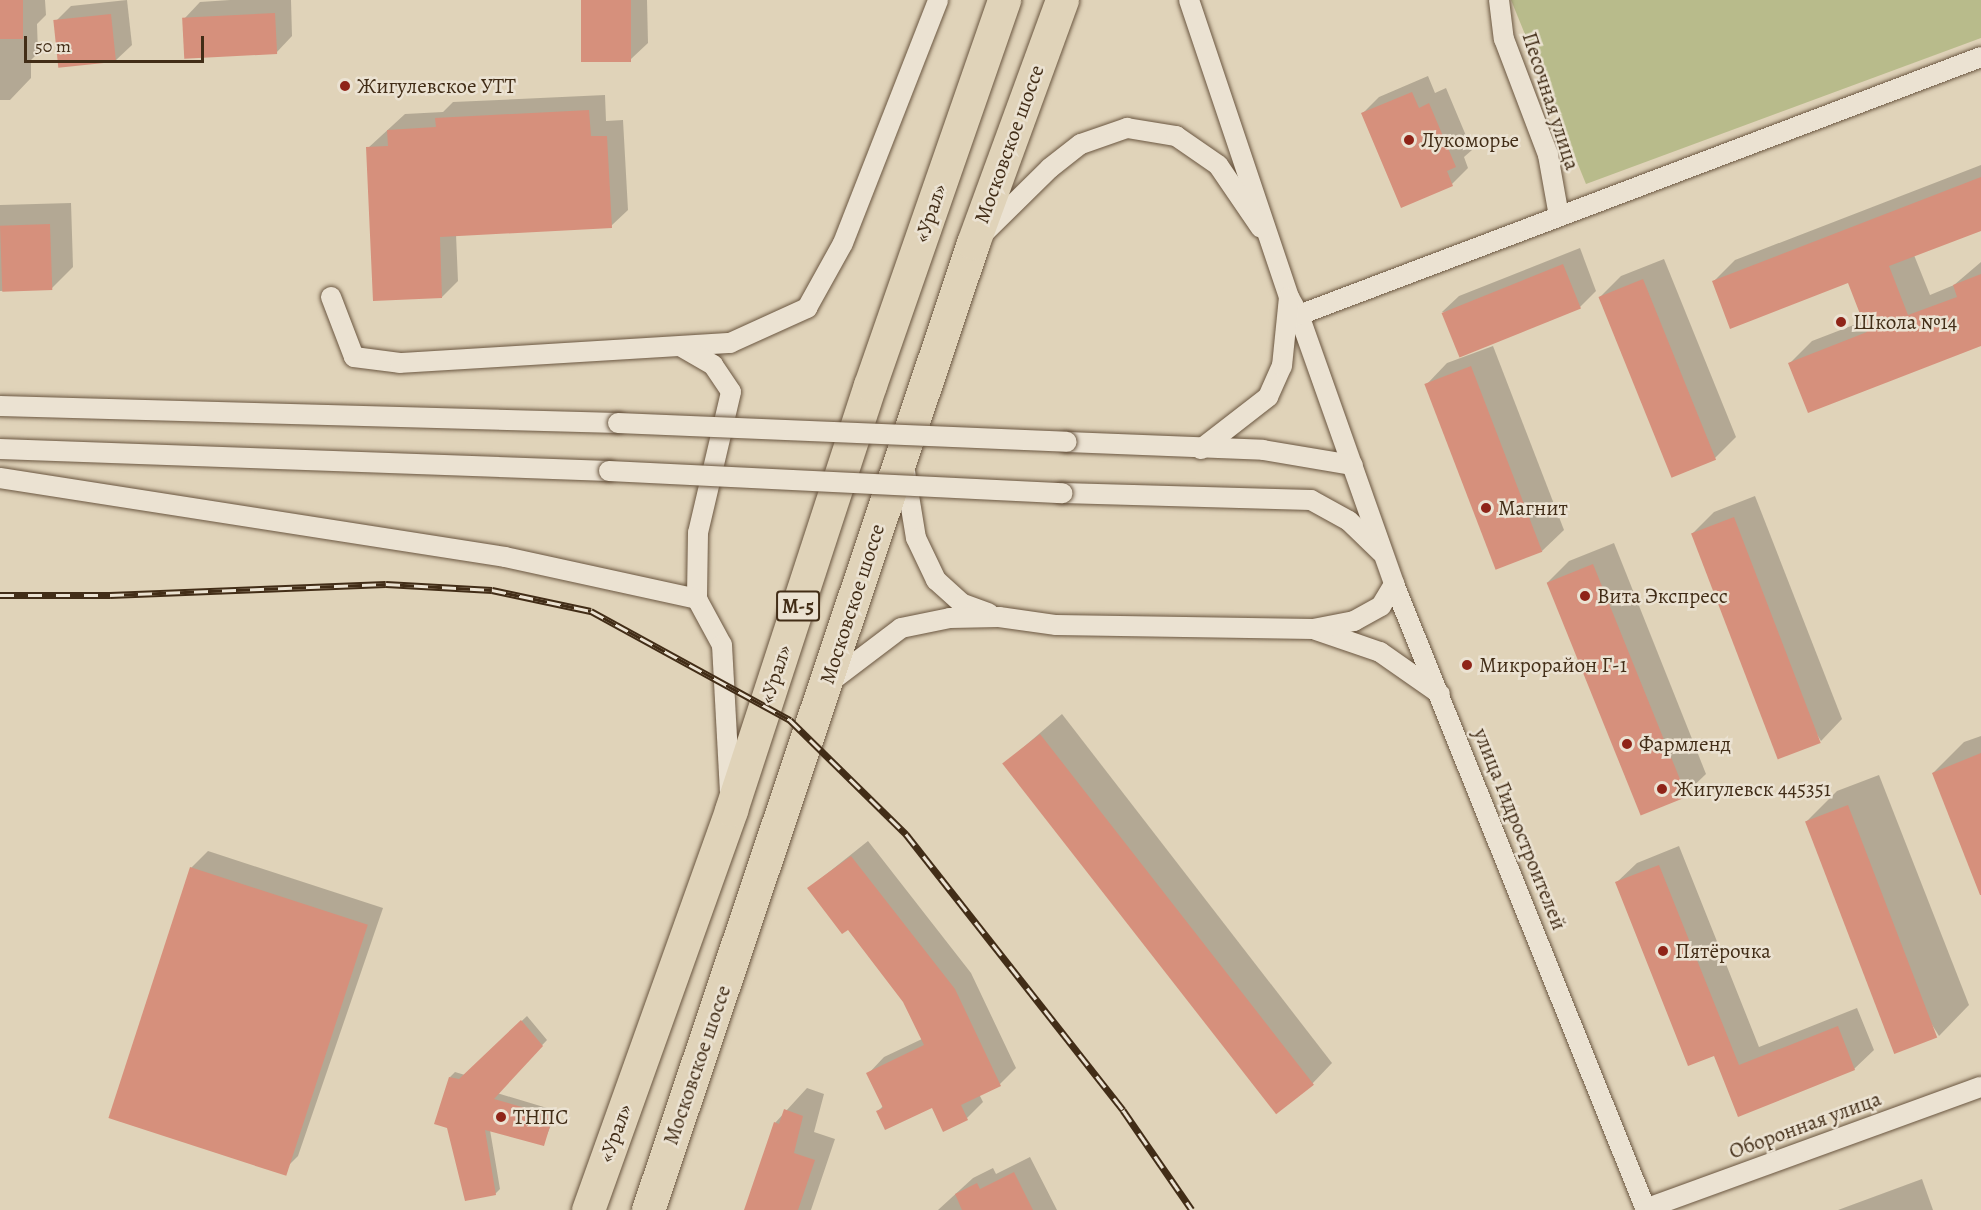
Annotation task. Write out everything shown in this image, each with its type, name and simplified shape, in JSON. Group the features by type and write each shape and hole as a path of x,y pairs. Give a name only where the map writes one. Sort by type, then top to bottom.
{"highway":[{"name":"«Урал»","path":"588,1210 730,810 870,385 1004,0"},
{"name":"Московское шоссе","path":"648,1210 973,243 1062,0"}],"street":[{"path":"331,297 354,357 400,363 682,347 730,342 807,308 843,243 938,0"},
{"path":"1189,0 1275,249 1289,297 1282,366 1268,397 1201,449"},
{"name":"Песочная улица","path":"1499,0 1504,39 1548,155 1559,216"},
{"path":"1299,315 1981,57"},
{"path":"973,243 1050,168 1081,144 1127,128 1176,136 1218,165 1275,249"},
{"name":"улица Гидростроителей","path":"1289,297 1299,315 1394,584 1645,1210"},
{"path":"682,347 713,365 731,392 698,533 697,599 722,645 730,810"},
{"path":"0,406 618,423 1263,450 1353,465"},
{"path":"0,449 609,471 1062,493 1311,500 1349,521 1386,559"},
{"path":"902,454 916,538 936,580 963,604 999,617"},
{"path":"0,478 505,557 697,599"},
{"path":"825,685 901,628 950,618 999,617 1056,625 1313,629 1354,621 1381,606 1394,584"},
{"path":"1313,629 1380,652 1440,694"},
{"name":"Оборонная улица","path":"1645,1210 1981,1087"}],"green space":[{"path":"1511,0 1981,0 1981,38 1586,184"}],"building":[{"path":"0,0 23,0 23,39 0,39"},
{"path":"581,0 631,0 631,62 581,62"},
{"path":"275,13 277,54 184,59 182,18"},
{"path":"111,14 116,62 58,68 53,20"},
{"name":"Лукоморье","path":"1412,92 1419,108 1429,103 1456,167 1447,171 1453,186 1401,208 1361,113"},
{"path":"589,110 591,136 607,136 612,228 440,237 442,298 373,301 366,147 388,146 387,130 436,127 435,118"},
{"path":"1981,177 1981,231 1889,266 1908,315 1957,297 1953,285 1981,274 1981,346 1808,413 1788,363 1867,332 1848,283 1730,329 1712,281"},
{"path":"50,224 52,290 2,292 0,226"},
{"path":"1563,264 1581,309 1460,358 1442,313"},
{"path":"1643,279 1716,460 1672,478 1598,297"},
{"path":"1471,366 1542,552 1496,570 1424,384"},
{"path":"1734,517 1821,743 1778,759 1691,533"},
{"path":"1593,564 1687,797 1641,815 1547,583"},
{"path":"1040,734 1314,1085 1276,1114 1002,764"},
{"path":"1981,753 1981,895 1980,895 1932,773"},
{"path":"1848,805 1937,1037 1894,1054 1805,821"},
{"path":"851,856 955,989 1001,1086 961,1105 968,1120 943,1132 932,1108 885,1130 876,1111 883,1108 866,1073 924,1045 903,1002 848,930 842,934 807,888"},
{"path":"1659,865 1739,1065 1838,1026 1855,1070 1738,1117 1714,1056 1688,1066 1615,882"},
{"path":"190,867 368,925 286,1176 108,1118"},
{"path":"521,1020 543,1046 494,1099 553,1116 544,1146 485,1130 496,1195 465,1201 447,1128 434,1124 449,1077 459,1079"},
{"path":"784,1109 803,1116 794,1153 815,1160 798,1210 744,1210 774,1122 779,1124"},
{"path":"1014,1172 1033,1210 962,1210 955,1194 977,1183 980,1189"}],"railway":[{"path":"0,595 110,595 386,584 492,590 591,611 790,720 906,834 1123,1110 1192,1210"}],"place":[{"name":"Жигулевское УТТ","path":"345,86"},
{"name":"Лукоморье","path":"1409,140"},
{"name":"Школа №14","path":"1841,322"},
{"name":"Магнит","path":"1486,508"},
{"name":"Вита Экспресс","path":"1585,596"},
{"name":"Микрорайон Г-1","path":"1467,665"},
{"name":"Фармленд","path":"1627,744"},
{"name":"Жигулевск 445351","path":"1662,789"},
{"name":"Пятёрочка","path":"1663,951"},
{"name":"ТНПС","path":"501,1117"}]}
